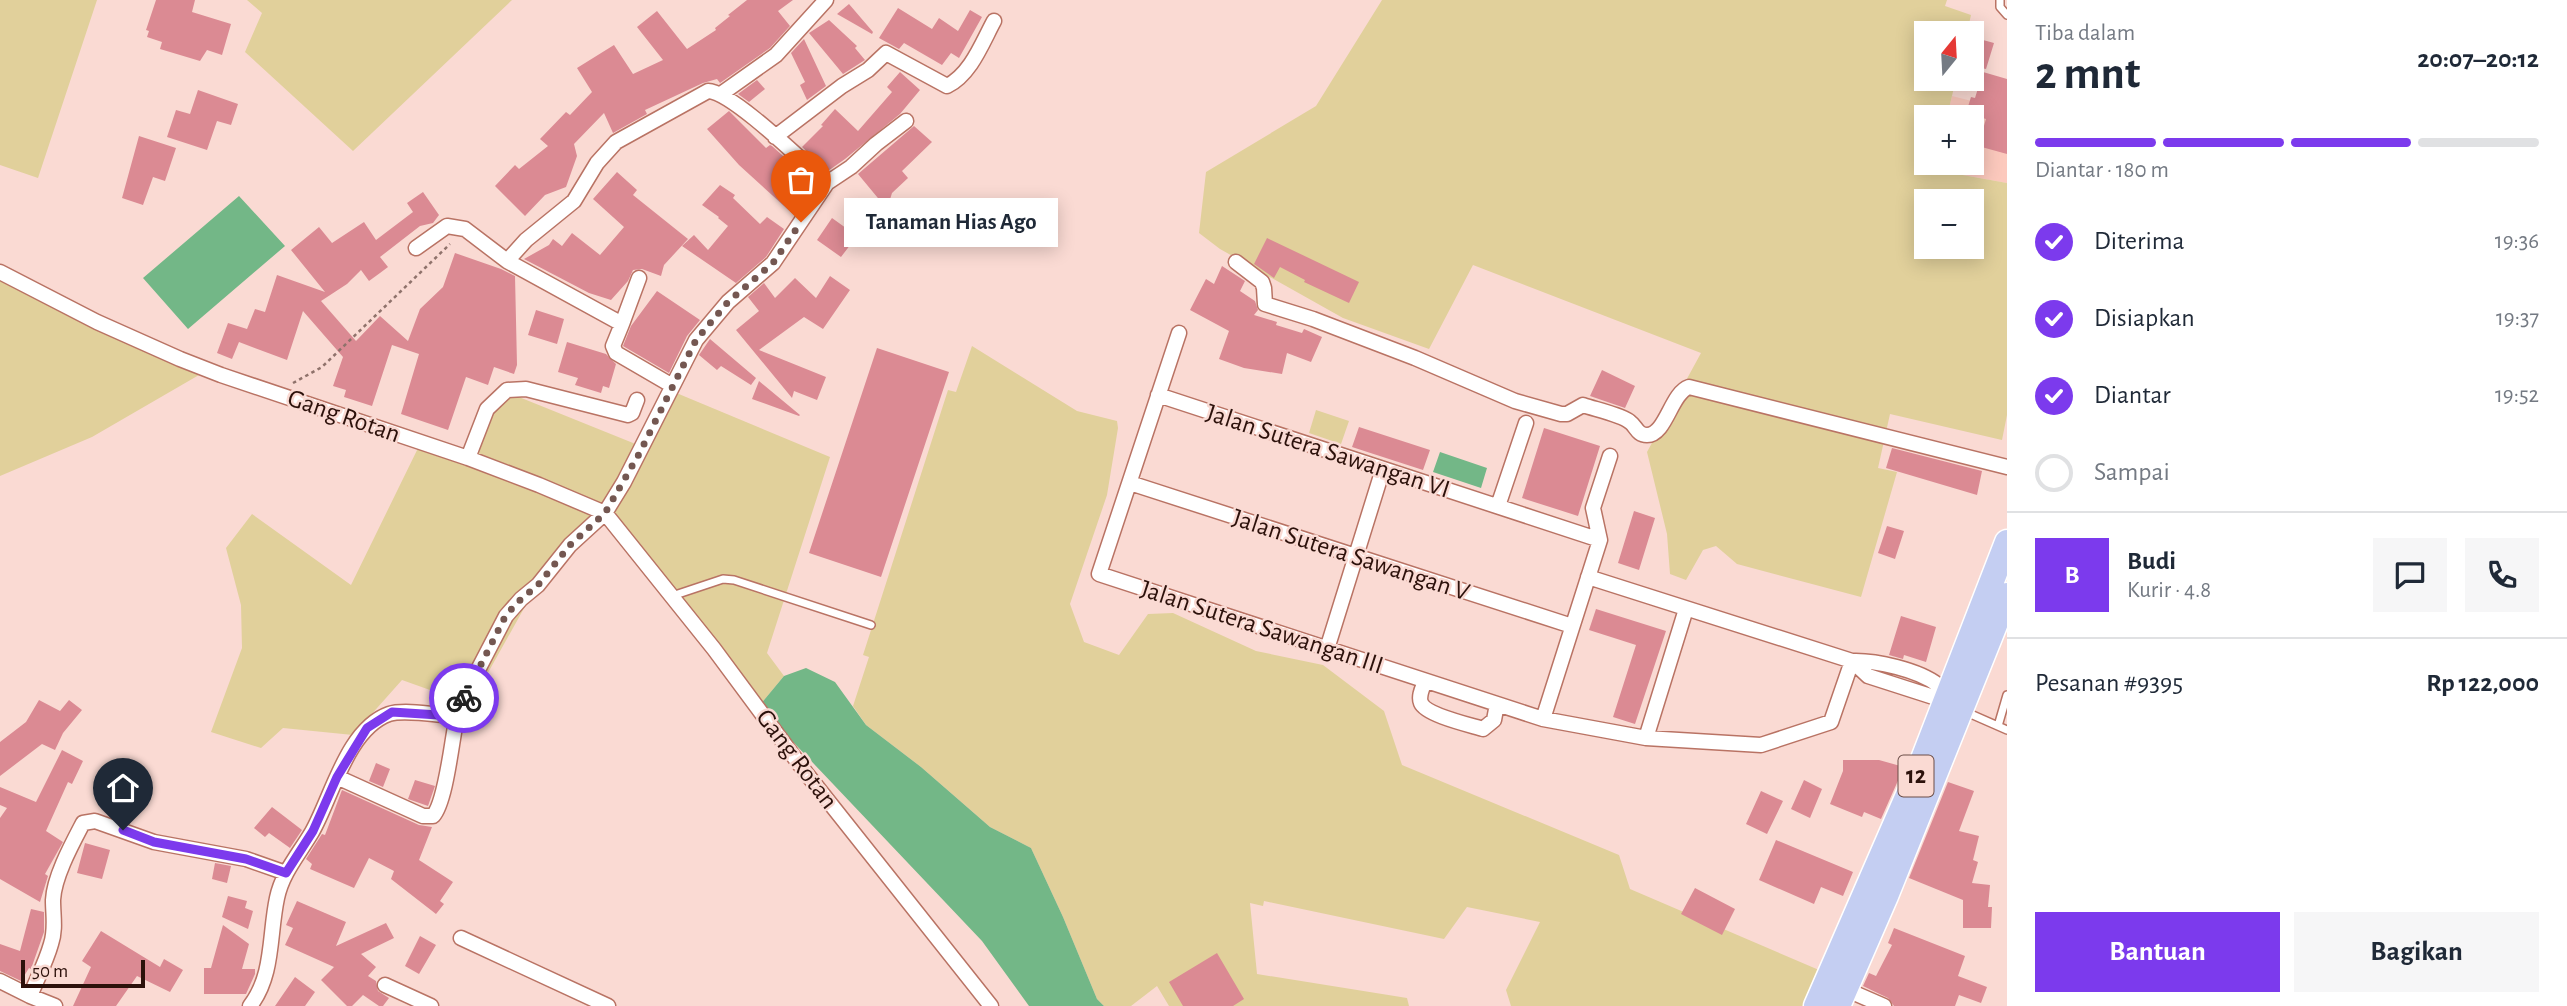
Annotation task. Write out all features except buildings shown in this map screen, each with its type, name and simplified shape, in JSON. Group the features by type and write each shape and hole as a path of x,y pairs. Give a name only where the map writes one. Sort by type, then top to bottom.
{"highway":[{"name":"12","path":"1842,998 1886,896 2004,558"},
{"name":"12","path":"1816,1006 1954,704 2007,595"}],"street":[{"path":"721,94 776,55 826,0"},
{"path":"775,137 842,86 868,70 886,53 947,86 957,81 994,21"},
{"path":"507,261 526,240 574,201 597,163 616,142 708,91 721,94 827,183"},
{"path":"337,777 423,816 433,816 438,811 455,727 454,716 506,615 538,585 570,545 605,513 639,454 671,385 696,340 728,302 773,263 827,183 851,167 906,121"},
{"path":"416,248 447,226 465,229 507,261 622,324"},
{"path":"1236,262 1262,282 1265,304 1313,319 1415,358 1515,401 1561,414 1567,414 1583,405 1630,421 1639,432 1647,435 1657,431 1681,392 1689,387 2007,467"},
{"path":"0,272 156,349 276,393"},
{"path":"639,278 614,346 616,353 671,385"},
{"path":"1130,483 1179,332"},
{"path":"468,458 487,409 507,390 526,389 628,415 632,413 637,400"},
{"name":"Gang Rotan","path":"276,393 468,458 605,513 715,649 806,774 991,1006"},
{"name":"Jalan Sutera Sawangan VI","path":"1158,396 1600,540"},
{"path":"1498,506 1526,423"},
{"path":"1543,719 1600,540 1593,508 1610,456"},
{"path":"1327,649 1383,469"},
{"name":"Jalan Sutera Sawangan V","path":"1130,483 1572,626"},
{"name":"Jalan Sutera Sawangan III","path":"1130,483 1100,574 1543,719 1646,738 1761,745 1831,722 1852,661"},
{"path":"1588,577 1852,661 1871,660 1920,676 1941,686 1954,704"},
{"path":"1646,738 1686,609"},
{"path":"1425,681 1420,696 1421,704 1428,711 1472,726 1483,729 1489,726 1494,720 1497,704"},
{"path":"250,1006 265,981 273,917 286,873 313,831 337,777 367,728 392,712 454,716"},
{"path":"30,996 51,945 55,925 55,887 83,823 95,821 154,842 246,859 286,873"},
{"path":"461,938 608,1006"},
{"path":"0,981 55,1006"},
{"path":"385,985 431,1006"},
{"path":"1842,998 1884,1006"}],"lane":[{"path":"2000,0 2000,7 2007,15"},
{"path":"671,596 723,579 734,580 833,610 871,625"},
{"path":"1998,726 2007,695"},
{"path":"1954,704 2007,730"}],"path":[{"name":"Gang Rotan","path":"276,393 321,367 454,240"}],"shaded area":[{"path":"0,0 97,0 38,178 0,165"},
{"path":"247,0 512,0 353,151 245,52 262,13"},
{"path":"1382,0 1947,0 1945,6 1971,15 1970,21 1914,21 1914,91 1953,91 1950,105 1914,105 1914,175 1963,175 2007,183 2007,415 2002,440 1890,414 1878,468 1897,472 1861,597 1737,564 1716,546 1703,550 1686,580 1670,574 1667,534 1647,452 1701,353 1473,265 1429,349 1343,318 1220,249 1199,233 1206,172 1316,106"},
{"path":"1952,96 2007,110 2007,183 1963,175 1984,175 1984,105 1950,105"},
{"path":"239,196 285,246 188,329 143,278"},
{"path":"0,280 27,289 199,375 92,437 0,476"},
{"path":"972,346 1077,411 1117,421 1107,495 1070,604 1084,642 1119,655 1148,614 1173,613 1256,651 1323,665 1384,711 1402,765 1619,855 1630,889 1819,970 1805,1006 1511,1006 1506,990 1540,922 1467,907 1444,939 1264,901 1263,906 1250,903 1257,974 1407,998 1409,1006 1169,1006 1157,986 1131,1006 1104,1006 1097,999 1031,848 990,827 921,767 866,725 853,706 869,657 863,655 948,390 956,392"},
{"path":"674,392 830,457 767,653 784,676 759,706 602,515 537,585 470,705 453,699 451,702 444,695 402,680 353,735 283,728 261,748 211,732 242,648 241,605 226,548 252,514 351,585 422,440 474,459 492,410 509,393 643,447"},
{"path":"1316,410 1349,421 1341,444 1309,433"},
{"path":"1440,452 1487,468 1481,488 1433,472"},
{"path":"806,668 835,682 866,725 921,767 990,827 1031,848 1097,999 1104,1006 1029,1006 982,941 759,706 784,676"}],"way so far":[{"path":"464,698 506,615 538,585 570,545 605,513 653,428 671,385 696,340 728,302 773,263 801,222"}],"place":[{"name":"Tanaman Hias Ago","path":"801,222"}],"route":[{"path":"123,830 154,842 246,859 286,873 313,831 337,777 367,728 392,712 454,716 464,698"}]}
